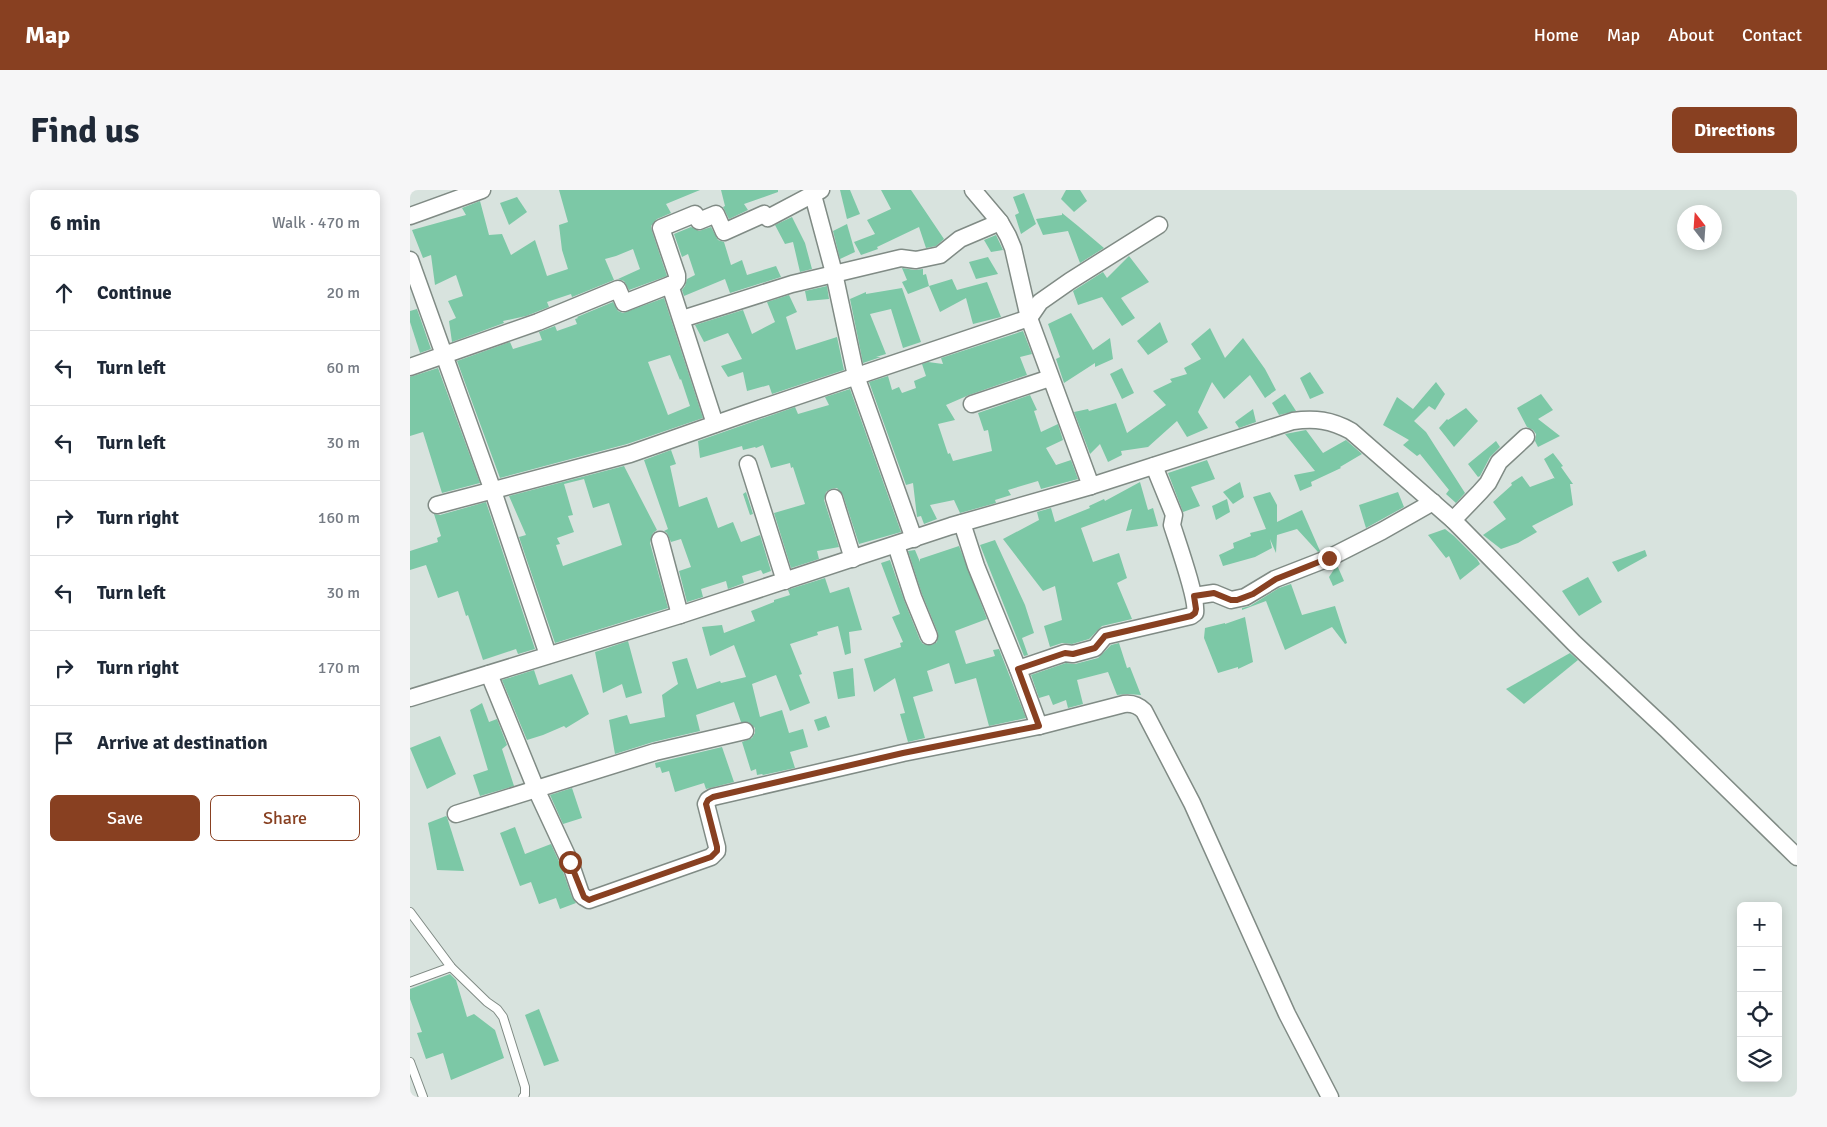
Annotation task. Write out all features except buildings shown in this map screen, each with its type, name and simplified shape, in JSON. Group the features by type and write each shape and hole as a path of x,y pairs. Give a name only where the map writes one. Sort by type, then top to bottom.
{"street":[{"path":"410,216 482,190"},
{"path":"973,190 1000,222 1013,248 1029,318 1091,486"},
{"path":"410,367 538,322 618,289 624,303 670,285 677,280 661,228 695,214 699,221 716,214 724,232 764,214 768,218 817,193 856,376 914,539"},
{"path":"682,319 792,284 901,258 916,260 940,255 960,239 1000,222"},
{"path":"437,505 630,454 1029,318 1036,306 1055,292 1159,225"},
{"path":"410,260 493,491 548,655"},
{"path":"670,285 715,424"},
{"path":"972,404 1050,378"},
{"path":"410,698 854,560 962,523 1091,486 1293,421 1322,419 1337,423 1351,431 1433,502 1574,643 1797,857"},
{"path":"1452,520 1488,483 1499,462 1526,437"},
{"path":"748,464 785,581"},
{"path":"1018,669 1065,653 1073,654 1095,648 1105,636 1191,616 1195,613 1194,596 1172,525 1174,515 1154,466"},
{"path":"834,498 854,560"},
{"path":"1194,596 1214,593 1231,600 1245,597 1276,579 1329,558 1433,502"},
{"path":"962,523 976,566 1039,726"},
{"path":"660,540 680,615"},
{"path":"896,545 913,597 929,636"},
{"path":"489,674 536,789 570,862 581,894 589,900 715,854 717,847 706,804 713,797 893,755 1039,726 1124,704 1135,705 1144,710 1192,803 1287,1014 1330,1097"},
{"path":"456,814 655,752 745,730"}],"lane":[{"path":"410,912 451,967 487,1002 497,1009 503,1017 525,1087 525,1095 522,1097"},
{"path":"410,982 451,967"},
{"path":"410,1062 423,1097"}],"route":[{"path":"570,862 581,894 589,900 715,854 717,847 706,804 713,797 903,753 1039,726 1018,669 1065,653 1073,654 1098,647 1105,636 1191,616 1195,613 1196,609 1194,596 1214,593 1231,600 1237,600 1253,594 1276,579 1329,558"}]}
